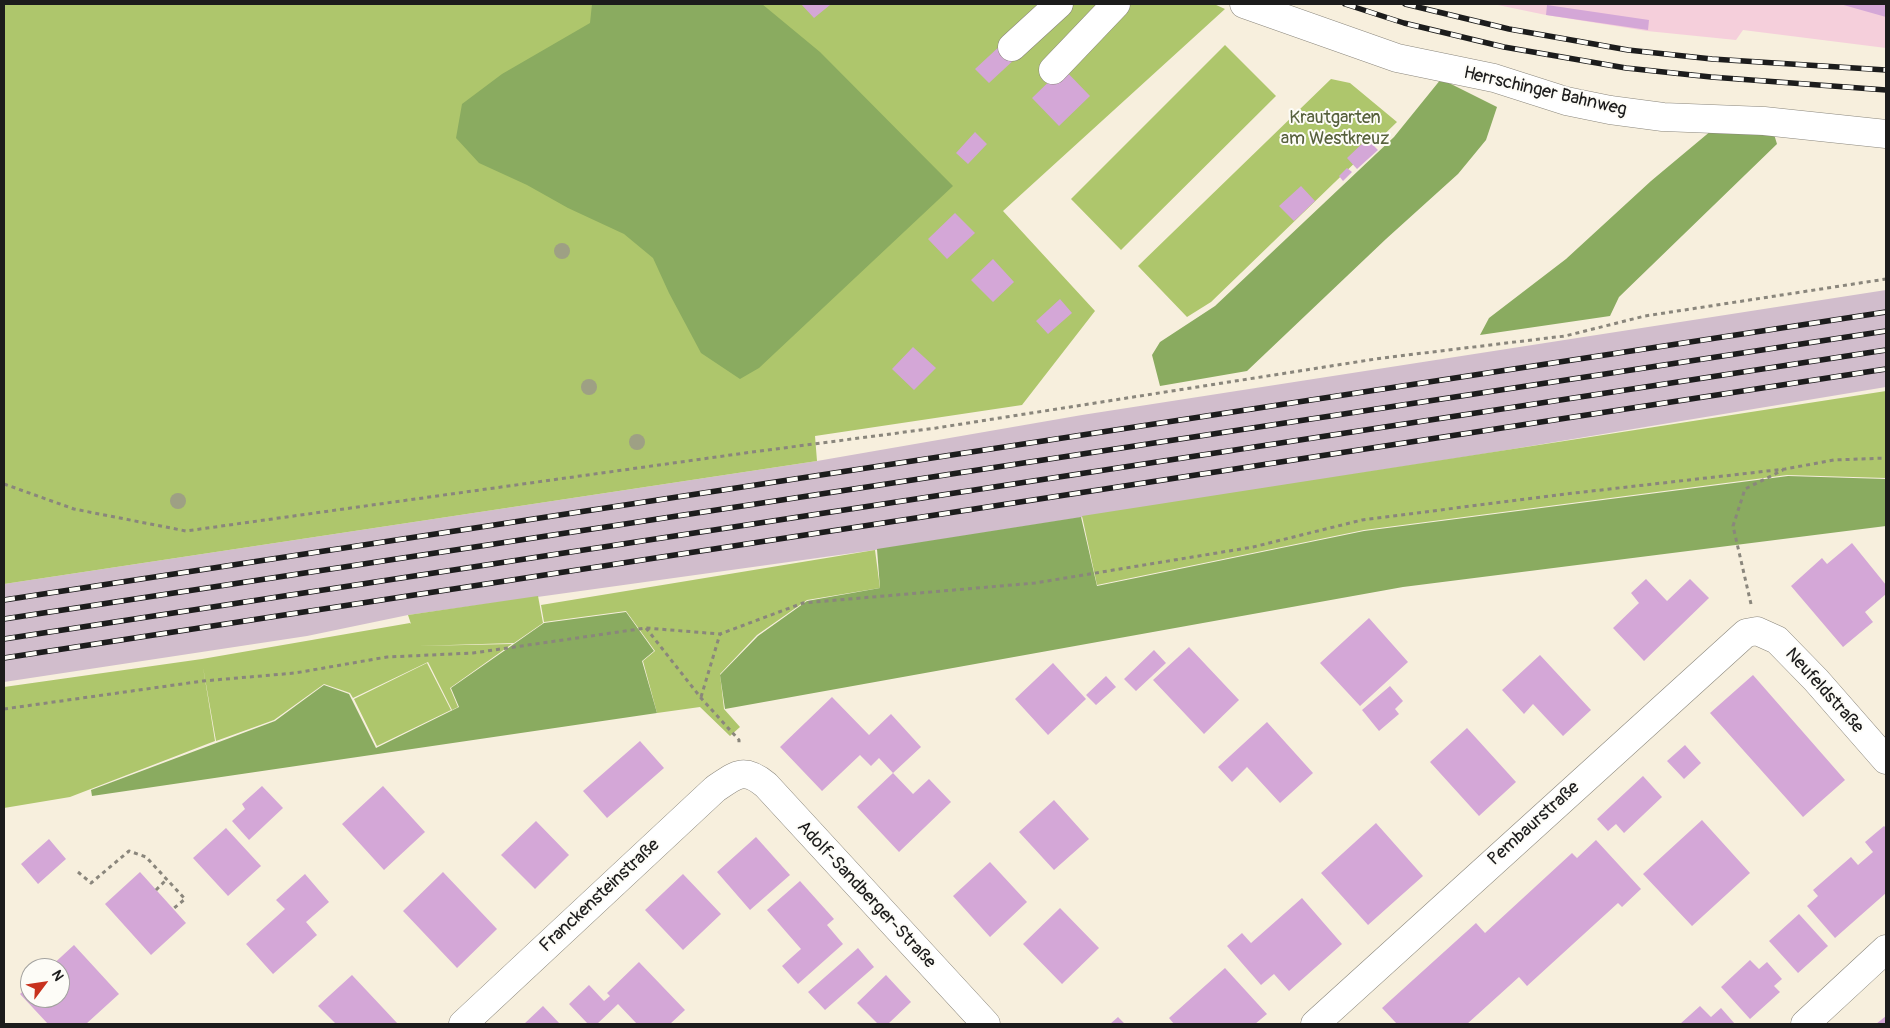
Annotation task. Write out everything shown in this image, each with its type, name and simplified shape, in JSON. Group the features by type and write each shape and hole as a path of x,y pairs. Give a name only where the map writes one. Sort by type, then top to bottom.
{"street":[{"path":"1012,47 1058,4"},
{"path":"1054,70 1116,4"},
{"name":"Herrschinger Bahnweg","path":"1244,4 1397,58 1494,78 1566,101 1610,110 1663,117 1764,121 1886,134"},
{"name":"Neufeldstraße","path":"1757,631 1777,640 1816,680 1886,760"},
{"name":"Pembaurstraße","path":"1315,1024 1736,641 1746,633 1757,631"},
{"name":"Franckensteinstraße","path":"463,1024 715,789 742,774"},
{"name":"Adolf-Sandberger-Straße","path":"742,774 754,776 766,785 986,1024"},
{"path":"1805,1024 1886,949"}],"path":[{"path":"4,484 74,509 186,531 745,452 936,428 1382,358 1565,336 1645,316 1886,279"},
{"path":"4,709 203,681 295,673 387,658 472,653 646,628 720,634 803,604 1035,583 1253,547 1362,520 1556,495 1785,469 1834,460 1886,458"},
{"path":"1757,631 1733,526 1745,489 1785,469"},
{"path":"646,628 701,698 739,740 742,774"},
{"path":"701,698 720,634"},
{"path":"78,872 91,883 129,851 146,857 185,899 173,909"},
{"path":"156,890 167,879"}],"shaded area":[{"path":"1493,4 1886,4 1886,48 1743,30 1736,40 1647,31 1546,15"},
{"path":"1886,290 1886,387 1483,454 875,550 408,615 307,636 4,682 4,584 817,461 1082,415"}],"green space":[{"path":"4,4 1214,4 1225,9 1003,211 1095,311 1022,405 815,436 817,461 4,584"},
{"path":"592,4 762,4 820,52 953,186 759,368 740,379 701,353 669,293 653,258 624,234 479,163 456,138 462,104 502,74 590,23"},
{"path":"1225,45 1276,96 1121,250 1071,199"},
{"name":"Krautgarten am Westkreuz","path":"1331,79 1350,83 1397,122 1211,302 1187,317 1138,266"},
{"path":"1441,79 1497,107 1486,140 1458,174 1386,239 1247,371 1160,386 1152,355 1160,342 1215,306 1394,137"},
{"path":"1718,125 1773,131 1777,144 1619,297 1610,316 1480,335 1489,318 1566,259 1651,181"},
{"path":"1886,391 1886,478 1787,475 1364,530 1097,585 1082,516"},
{"path":"1788,476 1886,479 1886,526 1403,587 725,709 720,675 758,636 807,601 880,588 877,549 1081,517 1097,586 1364,531"},
{"path":"875,550 880,588 807,600 757,635 720,674 724,709 740,727 730,736 700,707 657,713 643,661 655,651 626,611 544,622 541,605"},
{"path":"538,596 543,623 514,643 418,646 512,644 450,688 458,707 452,710 428,662 353,698 350,693 324,684 274,720 216,741 203,667 215,741 70,797 4,808 4,687 202,659 411,624 408,615"},
{"path":"626,612 654,651 642,661 657,713 92,796 91,790 275,721 324,685 349,694 376,748 459,707 451,688 544,623"},
{"path":"427,663 451,710 377,746 354,699"}],"building":[{"path":"801,4 829,4 830,5 814,18"},
{"path":"1840,4 1886,4 1886,17"},
{"path":"1547,5 1649,20 1648,30 1546,15"},
{"path":"1002,44 1016,58 989,83 975,69"},
{"path":"1063,68 1090,96 1059,126 1032,98"},
{"path":"975,132 987,144 968,164 956,153"},
{"path":"1367,139 1378,150 1357,169 1347,158"},
{"path":"1347,168 1352,172 1343,181 1339,176"},
{"path":"1301,186 1315,201 1294,221 1279,206"},
{"path":"955,213 975,233 947,259 928,239"},
{"path":"993,259 1014,282 993,302 971,280"},
{"path":"1060,299 1072,313 1048,334 1036,321"},
{"path":"913,347 936,368 914,390 892,369"},
{"path":"1852,543 1886,585 1886,594 1865,612 1873,622 1843,647 1791,586 1822,558 1827,564"},
{"path":"1646,579 1667,601 1690,579 1709,598 1644,661 1613,628 1639,603 1631,593"},
{"path":"1369,618 1408,662 1360,706 1320,663"},
{"path":"1189,647 1239,700 1204,734 1153,680"},
{"path":"1154,650 1166,663 1136,691 1124,679"},
{"path":"1540,655 1591,710 1563,736 1533,704 1524,714 1502,690"},
{"path":"1053,663 1086,699 1048,735 1015,699"},
{"path":"1753,675 1845,780 1803,817 1710,713"},
{"path":"1106,676 1116,687 1096,705 1086,695"},
{"path":"1390,686 1403,701 1395,709 1399,714 1379,731 1362,710"},
{"path":"832,697 869,735 891,714 921,747 893,773 879,758 871,766 860,755 822,791 780,747"},
{"path":"1267,722 1313,773 1280,803 1247,767 1232,782 1218,767"},
{"path":"1467,728 1516,782 1479,816 1430,762"},
{"path":"640,741 664,768 607,818 583,791"},
{"path":"1685,745 1701,763 1684,779 1667,761"},
{"path":"893,773 913,794 929,779 951,802 899,852 857,807"},
{"path":"1643,776 1662,797 1624,833 1616,824 1608,831 1597,819"},
{"path":"262,786 283,808 249,840 232,821 245,809 242,804"},
{"path":"383,786 425,832 384,870 342,824"},
{"path":"1054,800 1089,839 1054,870 1019,832"},
{"path":"1702,820 1750,873 1692,926 1643,874"},
{"path":"536,821 569,855 535,889 501,855"},
{"path":"1376,823 1423,876 1368,925 1321,873"},
{"path":"1884,826 1886,828 1886,893 1835,938 1807,906 1818,896 1813,890 1851,857 1858,865 1873,852 1865,842"},
{"path":"226,828 261,866 228,896 193,858"},
{"path":"756,837 790,875 750,910 717,872"},
{"path":"49,839 66,859 38,884 21,864"},
{"path":"1596,840 1641,889 1622,907 1618,903 1527,986 1519,977 1467,1024 1397,1024 1382,1008 1476,923 1485,933 1572,853 1577,858"},
{"path":"990,862 1027,902 990,937 953,896"},
{"path":"140,872 186,923 151,955 105,904"},
{"path":"443,872 497,929 457,968 403,911"},
{"path":"305,874 329,902 306,922 317,935 273,974 246,944 285,909 276,900"},
{"path":"683,874 721,914 683,950 645,910"},
{"path":"800,881 834,919 827,925 843,944 798,984 782,966 801,949 767,910"},
{"path":"1302,898 1342,944 1289,991 1274,974 1261,985 1227,946 1242,933 1251,943"},
{"path":"1060,908 1099,948 1062,984 1023,944"},
{"path":"1799,914 1828,946 1798,973 1769,941"},
{"path":"74,945 119,994 86,1024 48,1024 33,1008 70,1008 70,958 60,958"},
{"path":"858,948 874,967 825,1010 808,992"},
{"path":"1750,960 1759,969 1767,962 1782,979 1774,986 1780,992 1750,1019 1721,987"},
{"path":"639,962 685,1010 670,1024 637,1024 618,1004 597,1024 588,1024 569,1004 589,985 604,1001 610,996 607,993"},
{"path":"1225,968 1267,1014 1255,1024 1174,1024 1169,1018"},
{"path":"352,975 398,1024 336,1024 318,1006"},
{"path":"886,975 911,1002 888,1024 878,1024 857,1003"},
{"path":"543,1006 560,1024 524,1024"},
{"path":"1700,1006 1711,1017 1721,1008 1735,1024 1680,1024"},
{"path":"1886,1016 1886,1024 1876,1024"},
{"path":"1118,1017 1125,1024 1110,1024"}],"railway":[{"path":"1345,4 1404,23 1504,47 1626,68 1711,77 1886,90"},
{"path":"1405,4 1509,29 1628,50 1712,59 1886,70"},
{"path":"4,600 1886,312"},
{"path":"4,619 1886,331"},
{"path":"4,639 1886,350"},
{"path":"4,658 1886,369"}]}
